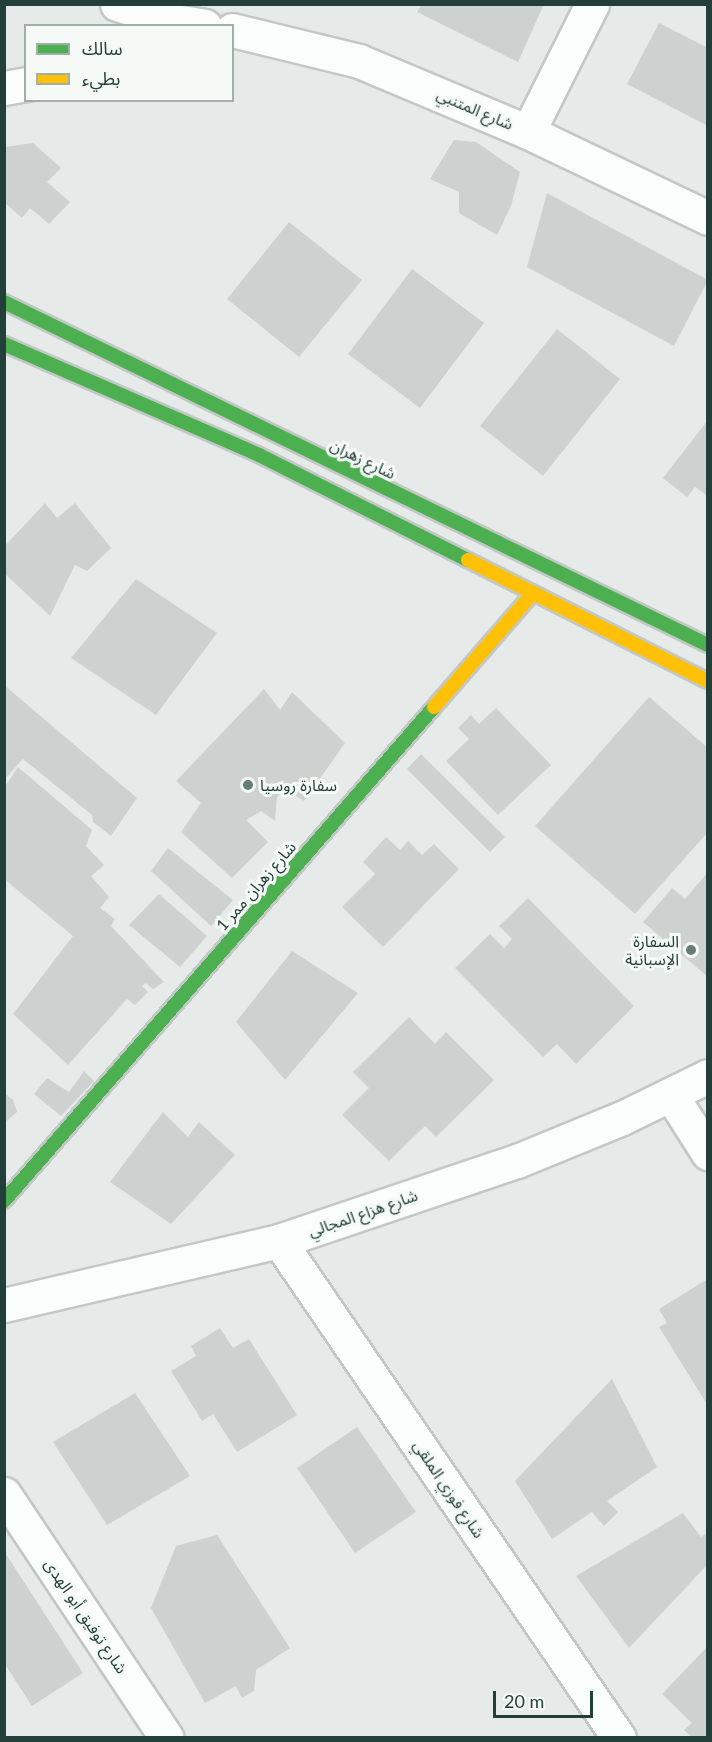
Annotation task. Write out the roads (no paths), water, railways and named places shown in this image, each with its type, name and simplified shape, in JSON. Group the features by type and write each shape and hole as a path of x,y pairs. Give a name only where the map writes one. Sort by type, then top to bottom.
{"main road":[{"name":"شارع زهران","path":"4,302 708,645"},
{"path":"4,344 259,455 708,681"},
{"name":"شارع زهران ممر 1","path":"4,1201 533,593"}],"street":[{"path":"117,4 163,23"},
{"path":"528,132 592,4"},
{"name":"شارع المتنبي","path":"234,30 359,61 528,132 708,218"},
{"path":"4,88 24,84"},
{"name":"شارع هزاع المجالي","path":"4,1305 279,1241 517,1161 671,1095 708,1076"},
{"path":"671,1095 708,1153"},
{"name":"شارع فوزي الملقي","path":"279,1241 619,1737"},
{"name":"شارع توفيق أبو الهدى","path":"4,1494 167,1737"}],"place":[{"name":"سفارة روسيا","path":"248,785"},
{"name":"السفارة الإسبانية","path":"691,950"}]}
